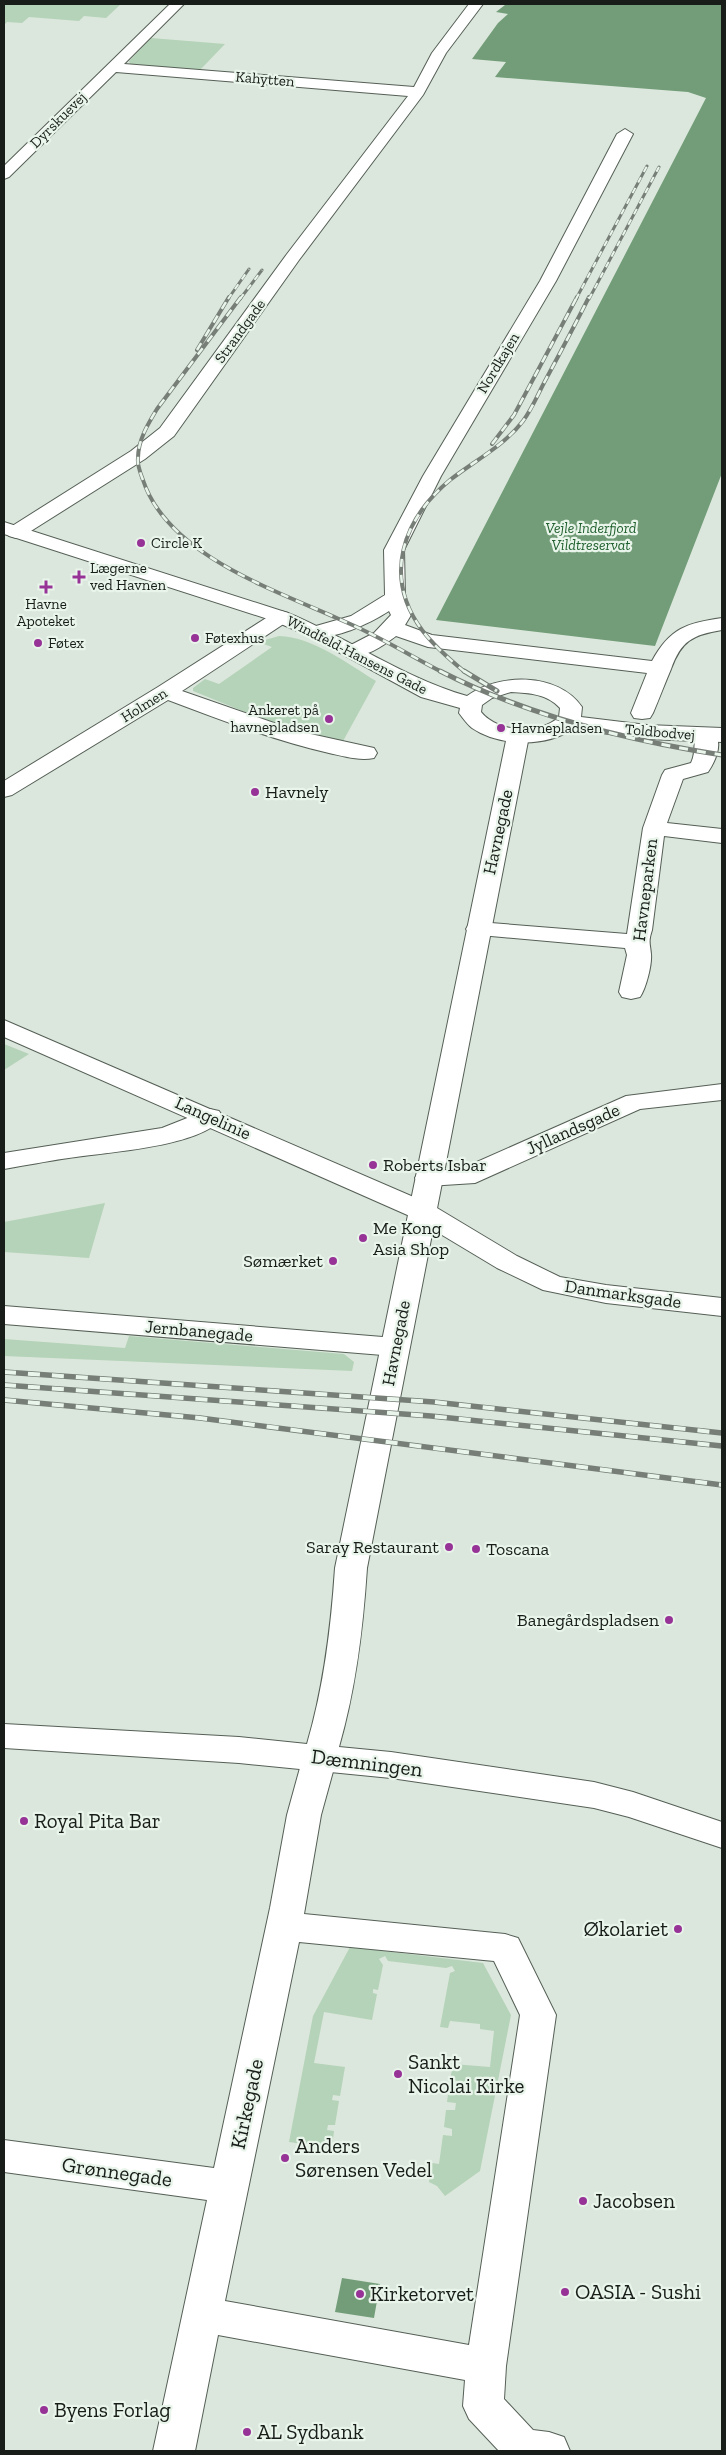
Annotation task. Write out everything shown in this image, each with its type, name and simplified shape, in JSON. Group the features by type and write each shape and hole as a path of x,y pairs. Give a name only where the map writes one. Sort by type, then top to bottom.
{"street":[{"name":"Dyrskuevej","path":"4,174 177,4"},
{"name":"Strandgade","path":"10,530 138,456 166,432 293,257 420,89 426,73 476,4"},
{"name":"Kahytten","path":"113,67 420,89"},
{"name":"Nordkajen","path":"394,628 401,615 395,597 394,550 432,476 548,281 625,134"},
{"name":"Windfeld-Hansens Gade","path":"10,530 281,617 354,651 429,692 470,704"},
{"path":"316,632 351,624 372,614 395,597"},
{"name":"Holmen","path":"4,790 166,692 281,617"},
{"path":"642,713 671,645 681,636 706,626 722,624"},
{"path":"354,651 379,639 394,628 428,640 660,668"},
{"path":"510,686 541,689 555,693 565,699 571,707 572,714 568,722 548,733 518,736 503,734 479,725 472,718 469,711 470,704 476,698 493,689 510,686"},
{"path":"166,692 284,736 329,748 366,753"},
{"name":"Toldbodvej","path":"568,722 646,732 714,735"},
{"path":"654,828 673,775 700,767 714,735"},
{"name":"Havnegade","path":"320,1757 333,1711 346,1637 351,1568 518,736"},
{"name":"Havneparken","path":"631,992 639,955 636,942 640,930 654,828 722,836"},
{"path":"478,929 636,942"},
{"name":"Langelinie","path":"4,1028 422,1211"},
{"name":"Jyllandsgade","path":"428,1178 465,1177 635,1102 722,1092"},
{"path":"4,1161 169,1134 200,1124 210,1117"},
{"name":"Danmarksgade","path":"422,1211 507,1262 553,1284 606,1294 722,1307"},
{"name":"Jernbanegade","path":"4,1314 395,1347"},
{"name":"Dæmningen","path":"4,1736 320,1757 401,1766 594,1795 643,1808 722,1835"},
{"name":"Kirkegade","path":"174,2451 284,1926 304,1815 320,1757"},
{"path":"284,1926 505,1948 538,2015 486,2366 483,2406 523,2448 549,2451"},
{"name":"Grønnegade","path":"4,2156 230,2187"},
{"path":"204,2315 486,2366"}],"shaded area":[{"path":"4,4 121,4 106,18 84,16 79,21 29,17 22,23 7,22 4,25"},
{"name":"Vejle Inderfjord Vildtreservat","path":"497,4 722,4 722,473 655,646 436,620 706,98 688,92 495,77 506,62 472,59 498,23 508,14 496,12 505,5"},
{"path":"151,38 225,44 200,70 130,64 129,61"},
{"path":"279,636 305,641 330,652 376,681 342,743 292,731 193,691 193,688 205,679 219,684 272,647 258,642"},
{"path":"4,1044 29,1054 4,1070"},
{"path":"105,1203 89,1258 4,1252 4,1222"},
{"path":"129,1336 344,1354 354,1362 352,1371 4,1356 4,1339 125,1348"},
{"path":"350,1947 483,1963 511,2015 480,2171 445,2196 437,2186 429,2182 432,2163 439,2164 443,2135 452,2136 452,2129 444,2127 446,2110 455,2110 456,2103 447,2102 449,2087 458,2088 459,2081 450,2080 453,2064 490,2067 494,2031 480,2029 480,2024 450,2021 448,2028 440,2027 450,1973 455,1971 452,1966 446,1968 388,1961 385,1956 379,1959 383,1965 378,1990 373,1989 373,1993 377,1994 372,2020 324,2012 314,2063 345,2067 340,2096 333,2095 332,2100 339,2101 335,2125 328,2125 327,2130 334,2131 332,2148 289,2142 313,2016"},
{"path":"342,2278 380,2284 374,2318 335,2312"}],"railway":[{"path":"576,299 647,166"},
{"path":"589,299 659,167"},
{"path":"228,299 249,269"},
{"path":"240,299 262,270"},
{"path":"197,350 229,297"},
{"path":"241,297 157,409 144,432 138,451 138,466 156,507 176,530 201,551 230,569 360,628 442,672"},
{"path":"492,444 514,415 577,297"},
{"path":"465,672 422,630 410,610 403,590 401,570 403,550 410,531 420,513 433,496 450,480 507,438 523,421 589,297"},
{"path":"464,671 497,691"},
{"path":"442,672 508,701 578,724 649,742 722,755"},
{"path":"4,1372 434,1402 722,1433"},
{"path":"4,1385 431,1416 722,1446"},
{"path":"4,1400 200,1418 722,1485"}],"place":[{"name":"Circle K","path":"141,543"},
{"name":"Lægerne ved Havnen","path":"79,577"},
{"name":"Havne Apoteket","path":"46,587"},
{"name":"Føtexhus","path":"195,638"},
{"name":"Føtex","path":"38,643"},
{"name":"Ankeret på havnepladsen","path":"329,719"},
{"name":"Havnepladsen","path":"501,728"},
{"name":"Havnely","path":"255,792"},
{"name":"Roberts Isbar","path":"373,1165"},
{"name":"Me Kong Asia Shop","path":"363,1238"},
{"name":"Sømærket","path":"333,1261"},
{"name":"Saray Restaurant","path":"449,1547"},
{"name":"Toscana","path":"476,1549"},
{"name":"Banegårdspladsen","path":"669,1620"},
{"name":"Royal Pita Bar","path":"24,1821"},
{"name":"Økolariet","path":"678,1929"},
{"name":"Sankt Nicolai Kirke","path":"398,2074"},
{"name":"Anders Sørensen Vedel","path":"285,2158"},
{"name":"Jacobsen","path":"583,2201"},
{"name":"OASIA - Sushi","path":"565,2292"},
{"name":"Kirketorvet","path":"360,2294"},
{"name":"Byens Forlag","path":"44,2410"},
{"name":"AL Sydbank","path":"247,2432"}]}
